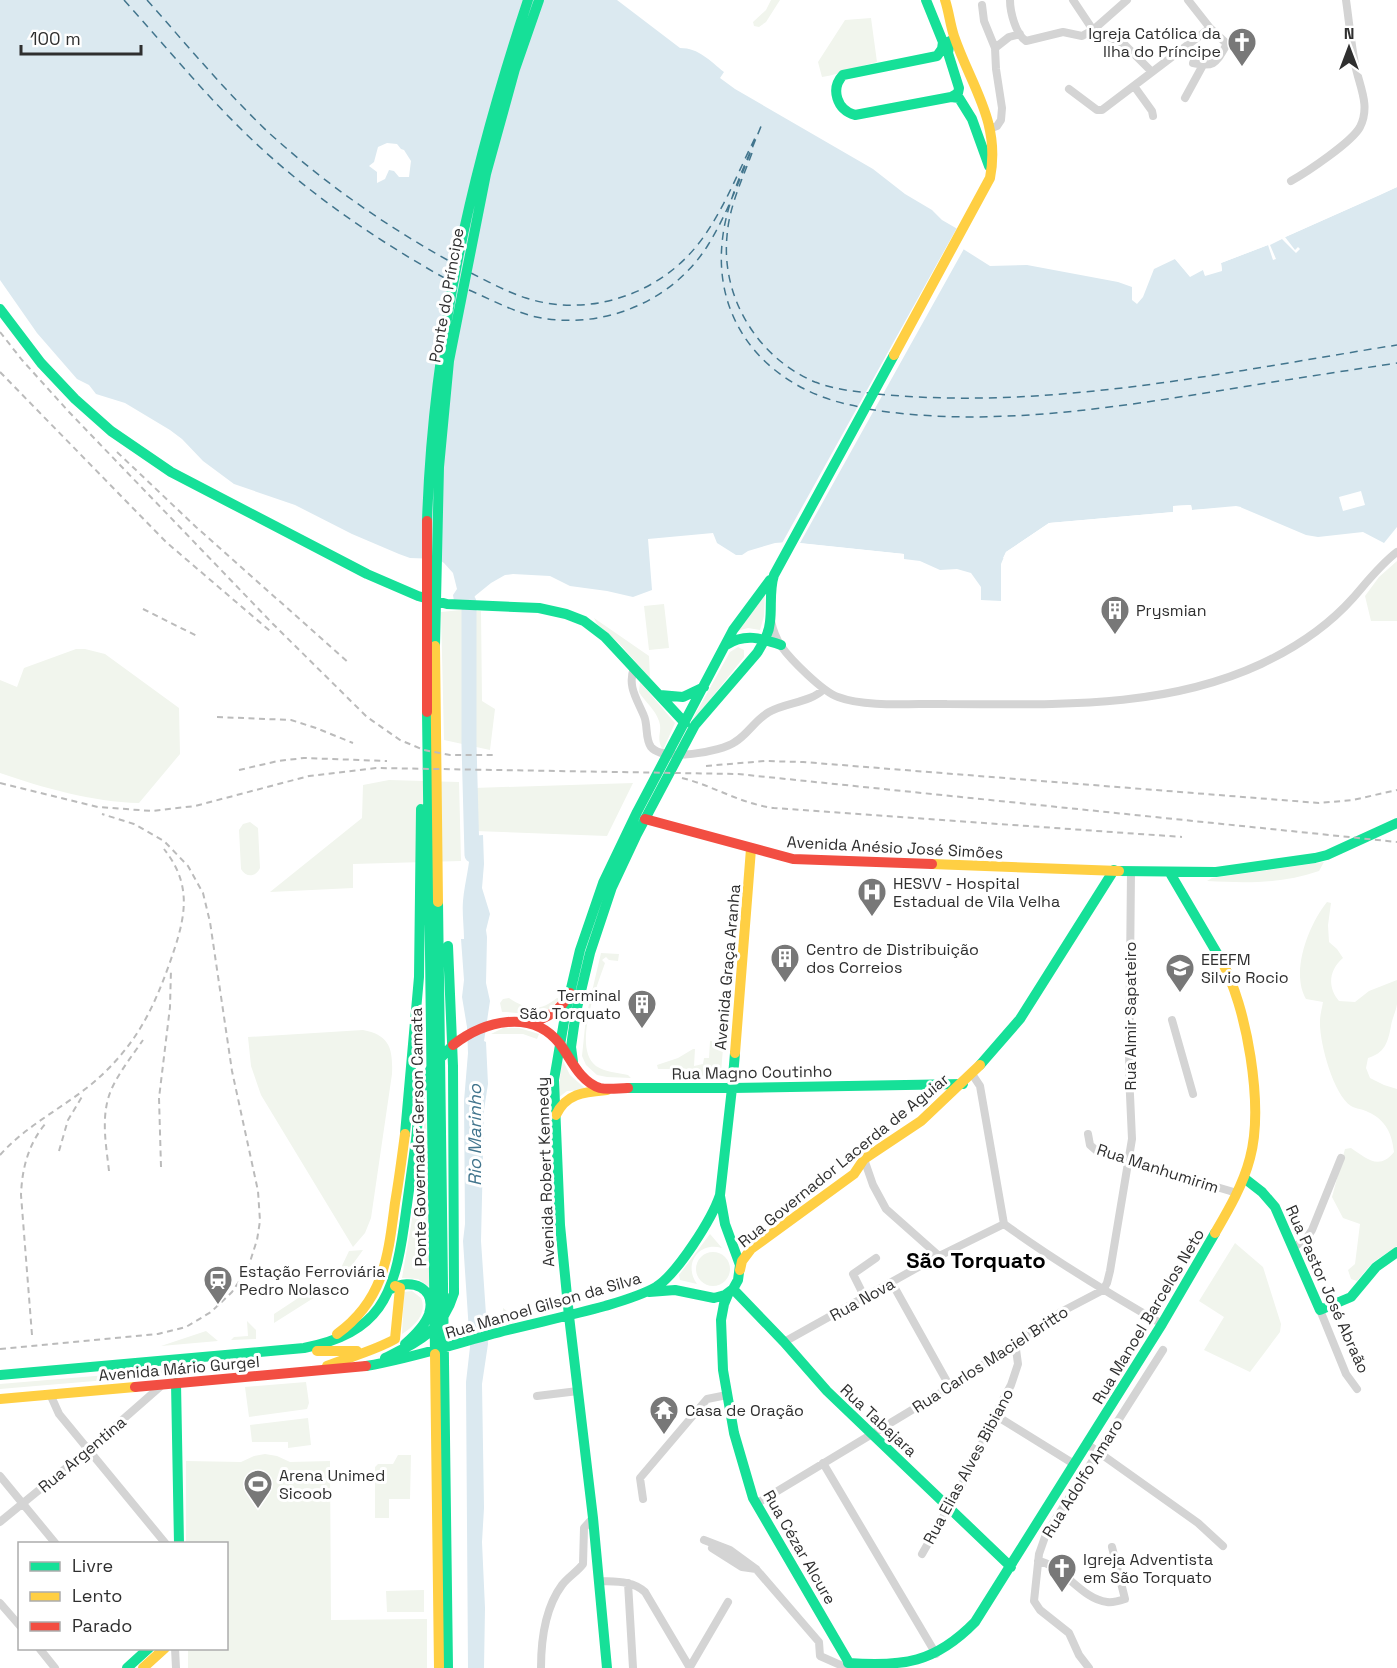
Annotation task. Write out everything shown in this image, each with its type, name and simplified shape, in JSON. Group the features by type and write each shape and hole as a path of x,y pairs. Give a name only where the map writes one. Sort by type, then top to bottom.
{"main road":[{"name":"Ponte do Príncipe","path":"436,605 429,470 446,322 488,127 528,0"},
{"name":"Ponte do Príncipe","path":"436,605 437,482 444,399 455,324 480,199 497,130 514,70 539,0"},
{"path":"926,0 944,42 937,56 843,75 837,80 839,106 843,112 855,115 951,97 958,93 959,88 947,48 953,32 950,12 945,0"},
{"path":"658,695 670,698 681,697 694,694 704,687 734,630 774,575 990,178 993,146 989,129 982,105 939,0"},
{"path":"951,97 962,99 971,117 989,162 990,178"},
{"path":"971,117 980,127 989,129"},
{"path":"0,309 41,363 75,399 111,431 152,459 192,483 367,574 436,605 491,605 549,610 584,621 605,637 685,723"},
{"name":"Avenida Robert Kennedy","path":"607,1668 593,1518 560,1225 554,1080 570,993 584,939 603,883 636,812 652,784 702,715 757,653 765,639 771,616 771,585 774,575"},
{"name":"Ponte Governador Gerson Camata","path":"436,605 426,637 439,1668"},
{"name":"Ponte Governador Gerson Camata","path":"436,605 448,1668"},
{"path":"726,645 745,636 765,639 780,645"},
{"path":"304,1348 334,1336 353,1322 368,1304 379,1285 385,1265 400,1173 410,1085 420,946 419,871 426,637"},
{"name":"Avenida Robert Kennedy","path":"577,1070 571,1053 572,1038 590,953 612,887 665,784 685,723 704,687"},
{"path":"361,1367 428,1336 441,1324 450,1309 455,1284 451,1012 438,796"},
{"name":"Avenida Anésio José Simões","path":"645,819 785,858 803,860 1170,873 1216,872 1315,858 1327,855 1397,823"},
{"name":"Avenida Graça Aranha","path":"720,1195 732,1088 752,849"},
{"name":"Rua Governador Lacerda de Aguiar","path":"731,1290 738,1280 742,1261 751,1249 854,1174 864,1159 921,1121 963,1084 995,1050 1020,1018 1114,870"},
{"name":"Rua Manoel Barcelos Neto","path":"849,1666 892,1667 912,1664 936,1654 961,1637 975,1622 1162,1324 1220,1227 1244,1178 1251,1156 1255,1123 1246,1031 1227,971 1170,873"},
{"path":"304,1348 337,1341 356,1330 372,1316 393,1288 415,1148 421,1091 432,1067 454,1044 473,1032 510,1021 541,1020 553,1014 563,1005 570,993"},
{"path":"528,1022 543,1028 560,1042 577,1070 590,1083 601,1088 614,1089"},
{"name":"Rua Magno Coutinho","path":"556,1118 561,1104 572,1095 614,1089 963,1084"},
{"name":"Rua Pastor José Abraão","path":"1244,1178 1270,1200 1294,1247 1320,1310"},
{"path":"720,1195 725,1224 739,1260 740,1270"},
{"name":"Rua Manoel Gilson da Silva","path":"361,1367 401,1360 643,1294 664,1280 684,1258 711,1218 720,1195"},
{"path":"1320,1310 1351,1297 1376,1267 1397,1252"},
{"path":"393,1288 409,1282 419,1285 428,1295 431,1304 430,1313 423,1324 395,1353"},
{"path":"312,1371 367,1350 385,1346 395,1339 400,1288 393,1288"},
{"path":"643,1294 659,1290 675,1290 704,1297 720,1297 731,1290"},
{"name":"Rua Cézar Alcure","path":"731,1290 722,1312 721,1328 727,1395 741,1462 756,1504 849,1666"},
{"name":"Rua Tabajara","path":"731,1290 784,1342 827,1390 1011,1567"},
{"name":"Rua Cézar Alcure","path":"704,1297 715,1310 721,1328"},
{"name":"Avenida Mário Gurgel","path":"0,1375 304,1348"},
{"path":"292,1349 322,1352 367,1350"},
{"path":"170,1359 175,1368 176,1383 179,1542"},
{"name":"Avenida Mário Gurgel","path":"0,1399 361,1367"},
{"path":"127,1668 149,1652"},
{"path":"143,1668 149,1652"}],"street":[{"path":"1010,0 1014,20 1020,34 1024,40 1030,41 1063,32 1082,36 1093,30 1127,0"},
{"path":"1073,0 1093,30 1123,43 1152,72"},
{"path":"1188,0 1210,28 1227,44 1215,63 1208,66 1193,63"},
{"path":"1291,181 1350,139 1363,118 1365,103 1355,66 1346,0"},
{"path":"982,4 984,21 995,48 1000,96 1001,120 997,126 989,129"},
{"path":"1069,89 1099,110 1210,28"},
{"path":"995,48 1009,37 1020,34"},
{"path":"1185,98 1203,65"},
{"path":"1134,86 1152,111 1153,116"},
{"path":"982,105 990,112 999,110 1000,96"},
{"path":"771,616 774,632 780,645 824,689 842,699 882,703 1063,705 1118,700 1180,690 1240,672 1275,657 1298,643 1341,610 1377,570 1397,552"},
{"path":"634,668 631,686 646,723 649,742 656,751 663,753 700,753 725,748 741,738 766,713 783,705 817,695 824,689"},
{"name":"Rua Almir Sapateiro","path":"1109,1275 1132,1132 1129,1072 1131,871"},
{"path":"1172,1020 1193,1094"},
{"path":"972,1074 980,1086 1004,1224 1102,1290 1162,1324"},
{"name":"Rua Manhumirim","path":"1088,1134 1090,1145 1095,1151 1237,1193"},
{"path":"1294,1247 1306,1239 1312,1230 1341,1158"},
{"path":"864,1159 873,1185 886,1209 939,1256"},
{"name":"Rua Nova","path":"784,1342 939,1256 1004,1224"},
{"path":"865,1298 853,1274 876,1258"},
{"path":"1102,1290 1109,1275"},
{"path":"1109,1275 1108,1284 1113,1296"},
{"path":"892,1283 950,1387"},
{"name":"Rua Carlos Maciel Britto","path":"756,1504 950,1387 1061,1312 1102,1290"},
{"name":"Rua Pastor José Abraão","path":"1320,1310 1346,1374 1357,1389"},
{"name":"Rua Elias Alves Bibiano","path":"922,1554 970,1470 1016,1371 1018,1357 1015,1342"},
{"name":"Rua Adolfo Amaro","path":"1089,1668 1079,1655 1069,1633 1035,1604 1033,1597 1041,1547 1046,1534 1163,1350"},
{"name":"Rua Argentina","path":"0,1522 88,1450 162,1385"},
{"path":"537,1396 578,1391"},
{"path":"50,1394 59,1414 163,1542"},
{"path":"643,1500 640,1478 707,1399 727,1395"},
{"path":"995,1415 1074,1464"},
{"path":"1087,1444 1198,1523 1223,1546"},
{"path":"823,1463 936,1654"},
{"path":"0,1476 54,1542"},
{"path":"541,1668 544,1633 550,1606 561,1587 583,1564 583,1533 586,1524 593,1518"},
{"name":"Rua Manoel Barcelos Neto","path":"704,1540 730,1550 756,1569 819,1642 820,1656 849,1666"},
{"path":"1038,1561 1049,1564 1081,1589 1100,1600 1113,1602 1125,1599 1112,1547"},
{"name":"Rua Manoel Barcelos Neto","path":"711,1548 742,1567 756,1569"},
{"path":"598,1576 638,1585 645,1592 690,1667 728,1602"},
{"path":"628,1583 633,1668"},
{"path":"0,1603 18,1624"},
{"path":"41,1650 55,1668"},
{"path":"175,1650 176,1668"}],"shaded area":[{"path":"771,0 780,0 766,22 759,27 754,26 753,22 766,10"},
{"path":"871,18 877,62 822,77 818,62 845,20"},
{"path":"1397,561 1397,621 1371,621 1365,596 1379,577"},
{"path":"765,593 764,616 760,630 748,628 737,631"},
{"path":"664,604 669,648 649,650 644,606"},
{"path":"481,611 482,701 495,709 490,750 444,740 441,612"},
{"path":"594,618 649,656 650,678 618,642 597,624"},
{"path":"738,647 744,650 744,657 698,715 677,747 730,652"},
{"path":"76,649 105,654 179,708 180,754 139,803 104,800 68,793 0,773 0,680 17,687 24,668"},
{"path":"640,682 675,723 663,750 659,738 659,721 639,692"},
{"path":"389,780 459,782 461,861 353,864 353,888 270,892 362,818 363,785"},
{"path":"633,783 607,836 474,831 473,788"},
{"path":"250,822 258,828 260,868 251,875 241,869 239,830 243,824"},
{"path":"1324,862 1319,871 1291,878 1250,882 1207,881 1212,878"},
{"path":"1327,902 1331,903 1328,925 1329,942 1343,958 1332,973 1331,979 1335,996 1339,1001 1355,1002 1369,991 1397,980 1397,1004 1387,1042 1382,1050 1368,1058 1366,1068 1370,1078 1397,1089 1397,1246 1372,1263 1357,1281 1351,1279 1348,1270 1355,1264 1360,1224 1343,1218 1332,1197 1345,1149 1351,1148 1367,1159 1378,1162 1388,1158 1394,1152 1392,1139 1384,1123 1374,1115 1351,1106 1338,1090 1328,1067 1320,1030 1323,1002 1306,999 1302,988 1301,962 1308,935"},
{"path":"601,953 619,954 618,961 609,960 606,957 602,960 605,963 588,1016 586,1046 589,1057 596,1066 607,1071 628,1075 631,1078 597,1075 586,1065 582,1056 586,1017"},
{"path":"509,998 533,1008 545,1006 557,998 560,999 540,1013 526,1014 502,1012 500,1003 503,999"},
{"path":"503,1028 519,1028 539,1034 537,1039 523,1034 491,1034"},
{"path":"363,1030 379,1035 388,1044 392,1057 392,1074 371,1218 365,1233 353,1247 261,1095 251,1066 248,1037"},
{"path":"710,1041 712,1041 712,1047 723,1048 721,1073 718,1076 694,1076 679,1069 658,1069 657,1065 678,1058 693,1049 695,1049 694,1066 703,1064 704,1058 709,1058"},
{"path":"562,1059 570,1075 587,1090 567,1091 558,1098"},
{"path":"426,1105 431,1288 418,1279 402,1278 420,1172"},
{"path":"710,1234 722,1248 706,1248 695,1256 692,1269 697,1284 680,1280 679,1275"},
{"path":"1235,1243 1263,1267 1281,1324 1280,1332 1250,1372 1204,1350 1224,1317 1199,1301"},
{"path":"363,1250 345,1275 340,1270 349,1251"},
{"path":"713,1252 725,1257 730,1269 725,1281 713,1286 701,1281 696,1269 701,1257"},
{"path":"318,1285 323,1292 274,1323 274,1314"},
{"path":"412,1291 421,1298 423,1309 419,1319 402,1334 404,1292"},
{"path":"503,1308 512,1315 518,1313 518,1318 513,1323 504,1325"},
{"path":"247,1321 256,1330 256,1339 231,1340 234,1337 248,1336"},
{"path":"206,1331 218,1341 161,1346"},
{"path":"166,1370 169,1372 166,1375 0,1389 0,1384"},
{"path":"306,1382 309,1403 307,1409 249,1417 245,1387"},
{"path":"308,1418 311,1445 288,1448 288,1442 252,1442 250,1425"},
{"name":"Arena Unimed Sicoob","path":"265,1454 277,1456 290,1462 330,1461 331,1620 427,1619 427,1668 188,1668 188,1650 228,1650 228,1542 186,1542 186,1461 241,1462"},
{"path":"398,1455 411,1455 410,1499 389,1499 389,1518 375,1518 375,1467 378,1464 393,1464"},
{"path":"424,1590 424,1612 387,1612 386,1591"}],"water":[{"path":"0,0 617,0 680,48 693,50 709,60 724,72 720,78 735,89 873,169 905,194 932,210 942,220 961,231 960,247 990,266 1027,265 1118,282 1132,287 1132,300 1137,304 1143,297 1154,269 1175,259 1190,276 1203,269 1205,275 1222,270 1221,263 1268,245 1397,187 1397,527 1384,543 1363,532 1318,537 1306,535 1240,507 1192,510 1191,505 1173,506 1174,512 1049,523 1006,552 1001,564 1001,601 981,600 981,587 971,573 957,569 940,570 920,561 904,559 904,554 788,542 775,543 736,555 717,543 713,533 648,539 652,590 633,597 570,586 550,576 513,574 505,575 491,583 475,596 472,602 454,601 453,595 457,589 453,573 438,559 410,558 399,554 352,534 295,505 234,484 203,461 170,430 125,403 96,394 89,385 77,379 37,333 0,280","holes":["387,143 397,144 411,161 409,177 399,177 394,171 389,170 385,179 377,183 377,172 369,166 374,162 378,147"]},
{"name":"Rio Marinho","path":"483,835 482,888 490,914 486,930 486,983 490,1001 484,1041 486,1042 488,1084 484,1110 481,1241 488,1344 482,1384 484,1668 468,1668 466,1382 470,1347 463,1241 465,1224 464,1101 468,1053 462,997 464,980 461,939 464,939 463,901 470,836"}],"pier":[{"path":"1397,184 1397,187 1285,237 1295,250 1298,247 1300,249 1296,253 1282,239 1270,245 1276,259 1273,260 1268,245 1221,263 1222,271 1205,276 1203,270 1190,277 1175,259 1177,257 1190,273 1202,267 1207,272 1219,269 1220,260 1267,242"},
{"path":"958,226 963,230 963,246 965,247 800,543 904,554 904,559 837,549 781,545"},
{"path":"1361,491 1365,505 1343,511 1339,497"},
{"path":"1191,505 1192,510 1236,506 1241,507 1241,511 1231,509 1192,513 1189,508 1176,509 1174,515 1050,526 1008,554 1007,558 1003,558 1006,552 1049,523 1173,512 1173,506"}],"waterway":[{"name":"Rio Marinho","path":"469,602 472,855"}],"ferry route":[{"path":"124,0 192,78 284,168 363,228 448,280"},
{"path":"147,0 206,68 289,151 356,203 451,262"},
{"path":"469,290 524,314 557,320 583,320 608,316 654,297 675,283 708,245 716,231 731,201 737,186 762,124 734,192 729,207 723,235 722,268 727,299 738,326 754,350 776,371 801,387 830,399 861,407"},
{"path":"471,273 519,296 550,304 597,303 621,298 643,289 683,261 708,231 755,138"},
{"path":"752,153 740,183 728,225 727,259 730,282 737,303 747,323 761,342 776,358 795,371 828,386 869,393"},
{"path":"877,394 942,398 1073,393 1203,377 1397,345"},
{"path":"868,409 951,417 1034,415 1158,400 1397,363"}],"railway":[{"path":"0,332 69,412 273,624 367,717 400,740 424,750 450,755 493,755"},
{"path":"0,372 166,542 270,631"},
{"path":"117,452 196,527 349,663"},
{"path":"143,609 197,636"},
{"path":"217,717 291,720 353,743"},
{"path":"239,770 304,758 387,761"},
{"path":"706,766 765,761 803,762 1319,803 1353,800 1397,790"},
{"path":"0,783 98,807 152,811 195,806 309,776 376,768 738,774 1397,842"},
{"path":"682,778 750,803 774,808 1182,837"},
{"path":"0,1349 158,1334 186,1327 211,1312 232,1292 248,1268 257,1240 260,1221 258,1191 232,1071 210,922 203,893 188,866 164,841 134,824 102,814"},
{"path":"0,1155 11,1143 104,1073 116,1061 143,1023 169,965 179,934 184,906 180,878 174,863 164,849"},
{"path":"161,1167 159,1098 170,1007 171,969"},
{"path":"109,1171 105,1140 108,1098 119,1076 143,1040"},
{"path":"59,1151 68,1120 83,1095"},
{"path":"32,1335 21,1195 30,1148 46,1123"}],"traffic: fast":[{"path":"427,521 437,387 458,257 489,128 528,0"},
{"path":"435,646 439,467 449,361 486,174 515,69 539,0"},
{"path":"926,0 943,42 942,49 937,56 843,75 837,86 837,98 844,109 855,115 951,97 959,98 972,119 989,166"},
{"path":"950,41 948,53 959,88 958,93 951,97"},
{"path":"0,309 41,363 75,399 111,431 171,472 367,574 418,596 447,604 539,608 584,621 605,637 685,723"},
{"path":"573,1062 571,1047 576,1012 590,953 612,887 636,836 695,725 757,653 763,642 771,616 774,575 894,355"},
{"path":"569,1316 560,1225 554,1080 566,1010 580,950 603,883 637,812 733,630 770,580"},
{"path":"726,645 746,638 767,640 781,645"},
{"path":"660,695 683,697 704,687"},
{"path":"427,712 435,1354"},
{"path":"405,1134 419,977 421,809"},
{"path":"1119,871 1216,872 1315,858 1327,855 1397,823"},
{"path":"980,1065 1020,1019 1114,870"},
{"path":"1170,873 1221,960"},
{"path":"438,902 448,1668"},
{"path":"385,1358 428,1334 443,1317 454,1293 453,1066 448,946"},
{"path":"0,1375 304,1348 330,1341 350,1332 366,1321 379,1308 395,1272 404,1226 421,1090 431,1068 453,1045"},
{"path":"735,1053 732,1088 963,1084"},
{"path":"366,1366 618,1302 656,1287 674,1271 702,1231 720,1195 732,1088 628,1088"},
{"path":"1244,1178 1262,1192 1275,1207 1320,1310 1351,1297 1376,1267 1397,1252"},
{"path":"649,1292 675,1290 714,1298 725,1295 733,1289 738,1280 740,1265 725,1224 720,1196"},
{"path":"848,1663 885,1664 917,1659 946,1646 975,1622 1162,1324 1215,1233"},
{"path":"391,1289 406,1284 414,1285 421,1287 429,1297 427,1318 405,1344"},
{"path":"733,1289 827,1391 1011,1567"},
{"path":"729,1292 721,1320 723,1370 734,1433 753,1498 852,1668"},
{"path":"569,1316 593,1518 607,1668"},
{"path":"176,1383 179,1542"},
{"path":"127,1668 147,1650"}],"traffic: slow":[{"path":"894,355 990,178 992,158 988,122 954,36 945,0"},
{"path":"435,646 438,902"},
{"path":"735,1053 751,849"},
{"path":"932,864 1119,871"},
{"path":"1215,1233 1244,1178 1254,1136 1255,1112 1254,1085 1245,1029 1238,1003 1221,960"},
{"path":"740,1270 742,1261 751,1249 854,1174 864,1159 921,1121 980,1065"},
{"path":"556,1115 565,1102 577,1095 607,1090"},
{"path":"337,1334 365,1307 381,1276 390,1241 405,1134"},
{"path":"327,1366 395,1339 400,1288 395,1286"},
{"path":"317,1351 357,1351"},
{"path":"435,1354 439,1668"},
{"path":"0,1399 135,1387"},
{"path":"143,1668 163,1650"}],"traffic: jam":[{"path":"427,521 427,712"},
{"path":"645,819 793,859 932,864"},
{"path":"529,1022 553,1013 570,993"},
{"path":"453,1045 493,1025 522,1022 549,1033 560,1044 581,1075 593,1085 603,1089 628,1088"},
{"path":"135,1387 366,1366"}],"place":[{"name":"Igreja Católica da Ilha do Príncipe","path":"1242,68"},
{"name":"Prysmian","path":"1115,636"},
{"name":"HESVV - Hospital Estadual de Vila Velha","path":"872,918"},
{"name":"Centro de Distribuição dos Correios","path":"785,984"},
{"name":"EEEFM Silvio Rocio","path":"1180,994"},
{"name":"Terminal São Torquato","path":"642,1030"},
{"name":"Estação Ferroviária Pedro Nolasco","path":"218,1306"},
{"name":"Casa de Oração","path":"664,1436"},
{"name":"Arena Unimed Sicoob","path":"258,1510"},
{"name":"Igreja Adventista em São Torquato","path":"1062,1594"}],"district":[{"name":"São Torquato","path":"976,1260"}]}
